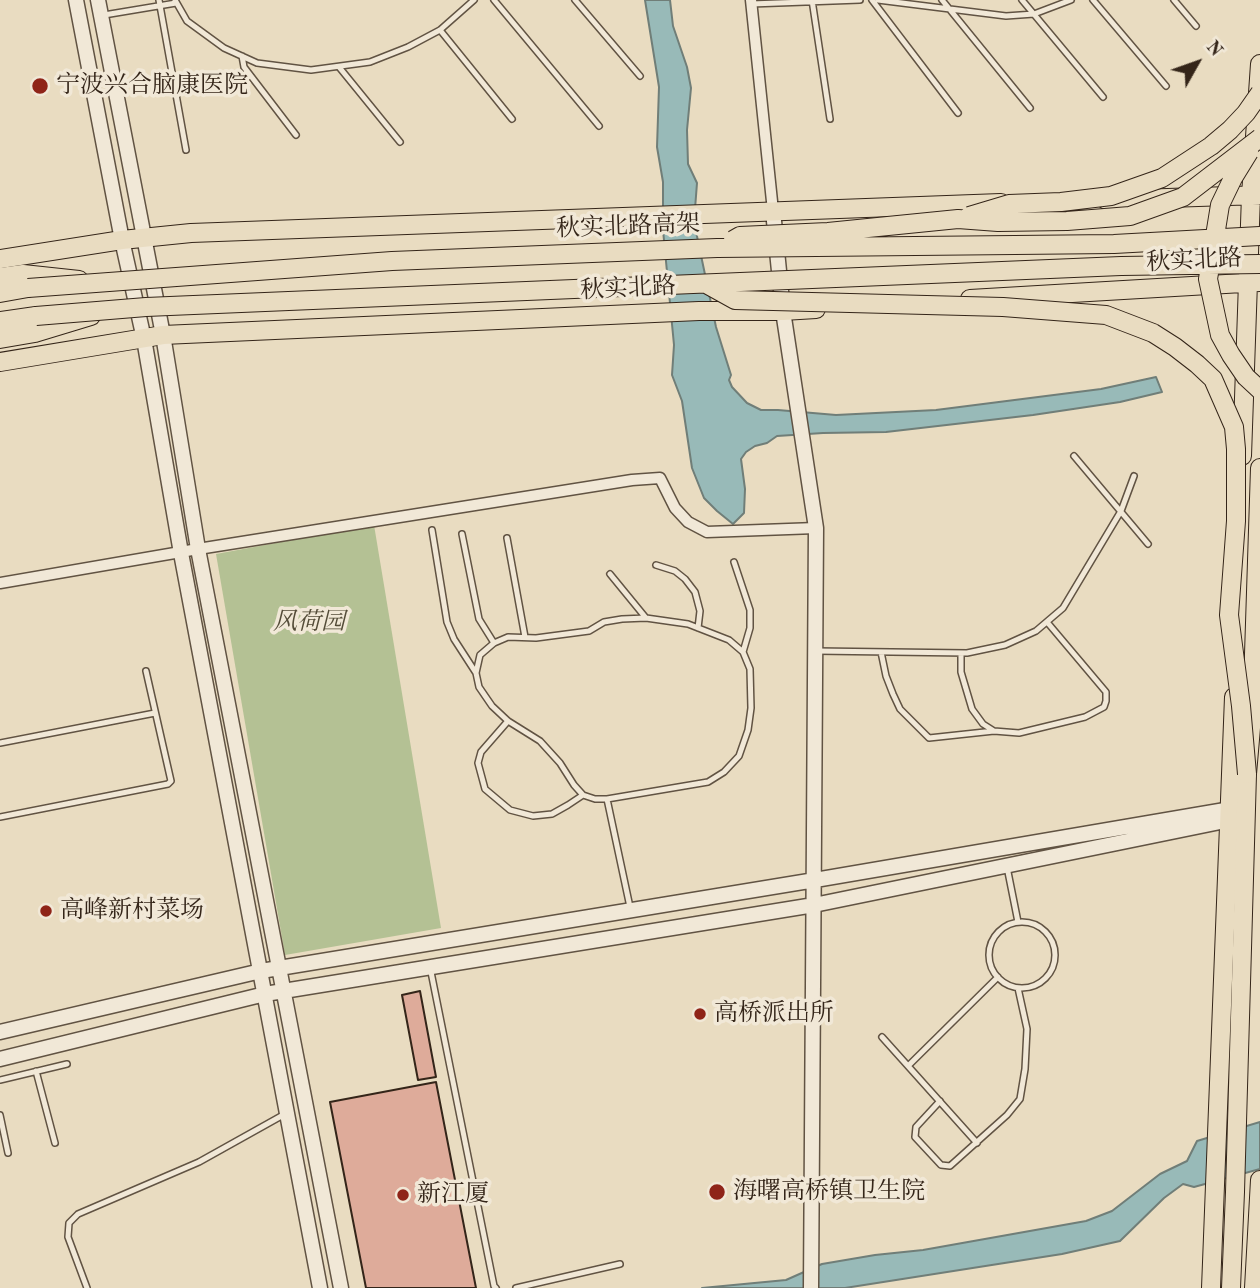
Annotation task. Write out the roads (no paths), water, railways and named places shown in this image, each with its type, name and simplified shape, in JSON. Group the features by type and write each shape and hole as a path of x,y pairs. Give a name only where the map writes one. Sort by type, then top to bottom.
{"main road":[{"path":"1211,1288 1254,282 1260,64"},
{"path":"958,219 1009,204 1111,196 1162,178 1180,168 1230,130 1260,93"},
{"path":"1260,130 1220,205 1208,279 1220,335 1246,377 1260,390"},
{"path":"717,247 740,236 828,232 958,219 1067,222 1130,216 1183,197 1260,138"},
{"path":"0,259 122,240 191,233 1255,195"},
{"name":"秋实北路高架","path":"0,293 28,288 392,261 717,247 1114,244 1260,236"},
{"path":"0,321 110,310 1121,266 1260,264"},
{"path":"0,278 23,274 103,283"},
{"name":"秋实北路","path":"0,362 163,335 699,311 783,311 1254,282"},
{"path":"708,285 735,300 1003,307 1097,314 1153,333 1197,364 1213,379 1234,427 1236,521 1229,615 1247,774"},
{"path":"0,340 110,310"},
{"path":"1231,1288 1247,774 1252,716 1260,468"},
{"path":"1254,1288 1260,1180"}],"street":[{"path":"76,0 144,339 181,553 320,1288"},
{"path":"98,0 163,335 198,549 341,1288"},
{"path":"751,2 783,311 816,528 811,1288"},
{"path":"0,583 198,549 632,480 660,478 675,508 688,522 706,532 816,528"},
{"path":"0,1059 265,994 814,905 1007,865 1230,814"},
{"path":"0,1032 261,971 1230,814"}],"lane":[{"path":"101,16 176,1 187,21 223,48 257,63 311,71 370,62 408,47 440,30 474,0"},
{"path":"495,0 598,126"},
{"path":"575,0 640,76"},
{"path":"751,2 860,0"},
{"path":"872,0 958,113"},
{"path":"878,0 1006,16 1034,14 1070,0"},
{"path":"942,0 1030,108"},
{"path":"1022,0 1103,97"},
{"path":"1093,0 1167,86"},
{"path":"1174,0 1196,26"},
{"path":"812,1 830,119"},
{"path":"160,3 186,150"},
{"path":"440,30 512,119"},
{"path":"242,56 244,68 296,135"},
{"path":"339,67 400,142"},
{"path":"1074,456 1148,544"},
{"path":"816,652 961,653 1005,645 1036,631 1063,608 1121,511 1134,477"},
{"path":"432,530 447,622 454,639 476,673 479,687 492,706 508,721 540,741 583,795 607,799 708,782 724,772 739,756 748,730 751,708 750,669 743,652 729,640 688,624 646,618 613,620 589,631 536,638 508,637 494,643 480,655 476,673"},
{"path":"462,534 479,619 494,643"},
{"path":"507,538 526,637"},
{"path":"734,562 750,610 750,628 743,652"},
{"path":"656,565 676,571 695,592 700,611 698,628"},
{"path":"610,574 646,618"},
{"path":"881,652 892,694 900,709 929,738 995,731 1019,733 1085,717 1104,707 1106,701 1106,692 1047,622"},
{"path":"961,653 961,672 972,709 983,724 995,731"},
{"path":"0,817 168,784 171,781 146,671"},
{"path":"0,743 155,713"},
{"path":"508,721 481,752 478,763 485,789 510,810 533,816 552,814 583,795"},
{"path":"607,799 631,910"},
{"path":"1007,865 1018,922"},
{"path":"1018,922 1041,928 1052,940 1055,956 1051,971 1041,982 1034,986 1018,988 998,977 993,971 989,956 993,940 1003,928 1018,922"},
{"path":"430,967 496,1288"},
{"path":"908,1066 998,977"},
{"path":"940,1101 916,1127 915,1138 941,1165 950,1166 1007,1115 1020,1099 1027,1029 1018,988"},
{"path":"882,1037 977,1143"},
{"path":"0,1080 67,1064"},
{"path":"36,1071 55,1143"},
{"path":"87,1288 68,1237 69,1223 78,1214 199,1162 288,1113"},
{"path":"0,1115 8,1153"},
{"path":"516,1288 620,1264"}],"water":[{"path":"645,0 670,0 673,26 687,67 691,88 687,130 688,164 697,183 694,222 716,327 731,375 729,380 747,403 761,410 836,415 936,410 1101,389 1156,377 1162,392 1120,402 1033,415 886,432 777,436 767,443 755,446 741,459 745,489 744,513 733,524 704,498 692,468 682,401 672,375 674,345 663,230 663,182 657,147 659,87"},
{"path":"1260,1122 1260,1169 1194,1187 1183,1184 1164,1198 1120,1241 1062,1254 845,1288 702,1288 786,1280 822,1264 923,1250 1086,1221 1112,1211 1160,1174 1187,1161 1197,1141"}],"place":[{"name":"宁波兴合脑康医院","path":"40,86"},
{"name":"高峰新村菜场","path":"46,911"},
{"name":"高桥派出所","path":"700,1014"},
{"name":"海曙高桥镇卫生院","path":"717,1192"},
{"name":"新江厦","path":"403,1195"}],"park label":[{"name":"风荷园","path":"309,623"}]}
